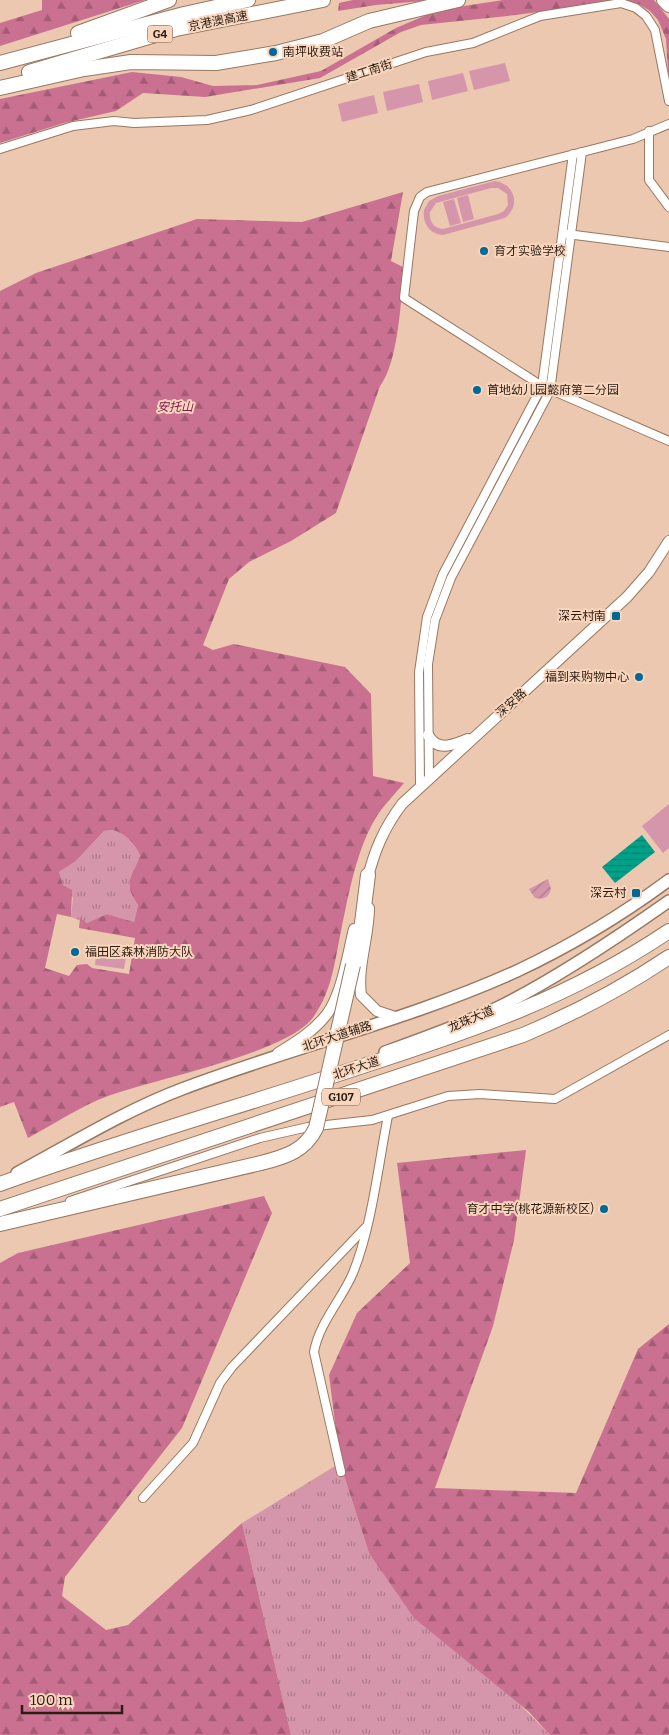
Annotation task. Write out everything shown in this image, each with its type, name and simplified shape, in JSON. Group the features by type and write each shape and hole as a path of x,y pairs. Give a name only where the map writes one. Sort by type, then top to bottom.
{"highway":[{"path":"0,61 169,0"},
{"name":"京港澳高速","path":"0,61 184,14 248,0"},
{"name":"京港澳高速","path":"0,82 176,29 322,0"},
{"path":"0,88 84,69 131,62 216,63 276,53 323,41 370,21 458,0"},
{"path":"664,0 669,5"},
{"path":"0,1224 261,1163 295,1152 307,1142 316,1128 362,922 368,875"},
{"name":"北环大道","path":"0,1183 460,1034 506,1017 563,993 603,972 669,930"},
{"name":"北环大道","path":"0,1209 523,1035 565,1017 610,994 669,957"}],"main road":[{"name":"北环大道辅路","path":"0,1183 140,1108 180,1090 395,1017 516,971 617,917 669,880"},
{"name":"龙珠大道","path":"255,1101 434,1034 503,1005 536,987 669,901"}],"street":[{"name":"建工南街","path":"0,149 73,126 114,122 207,120 242,112 426,52 474,43 540,16 622,3 636,8 646,16 655,30 669,101"},
{"path":"669,124 633,139 427,192 416,203 414,211 404,298 550,391 669,441"},
{"path":"649,131 649,180 669,207"},
{"path":"429,778 428,664 432,634 440,605 451,578 550,391 582,152"},
{"path":"420,786 419,663 423,632 431,602 446,567 542,386 573,154"},
{"path":"563,234 669,247"},
{"name":"深安路","path":"273,1057 304,1036 327,1013 338,989 372,856 387,826 402,804 627,597 649,572 669,542"},
{"path":"428,735 434,743 442,746 474,737"},
{"path":"368,875 369,922 360,974 361,995 377,1011 395,1017"},
{"path":"34,1215 260,1138 308,1127 388,1116 433,1100 466,1094 555,1099 669,1035"},
{"path":"341,1472 314,1352 320,1332 353,1272 366,1227 388,1116"},
{"path":"143,1498 193,1443 220,1383 232,1367 366,1227"}],"green space":[{"path":"42,0 145,0 0,46 0,23 42,10"},
{"path":"353,0 435,0 376,5 338,11 339,3"},
{"path":"503,0 654,0 669,19 669,89 666,39 658,20 650,11 639,4 616,1 516,15 421,25 401,32 320,78 205,97 143,93 116,111 64,123 0,143 0,99 132,72 181,77 213,86 257,85 321,71 396,28 438,10"},
{"path":"505,63 510,81 474,90 469,71"},
{"path":"463,73 468,91 432,100 428,81"},
{"path":"419,84 423,102 387,111 383,92"},
{"path":"374,95 378,113 342,122 338,104"},
{"path":"495,181 507,186 514,196 514,202 513,208 505,218 443,235 434,233 424,220 424,210 429,201 438,196","holes":["491,188 498,188 507,194 508,205 504,211 443,229 431,222 430,212 436,203"]},
{"name":"安托山","path":"403,192 391,261 403,267 402,295 395,346 391,362 380,386 336,513 291,541 249,562 229,579 203,645 213,650 234,644 345,667 371,694 373,776 404,783 375,819 368,832 354,873 329,986 314,1016 300,1029 278,1042 219,1064 108,1096 78,1110 28,1138 14,1102 0,1107 0,291 36,273 197,219 302,222","holes":["113,830 129,840 140,855 129,885 138,905 134,922 107,914 87,923 80,918 79,928 135,938 129,974 92,968 87,964 77,965 69,976 45,968 57,914 71,917 72,890 63,885 59,872 76,861 104,831"]},
{"path":"468,195 474,219 463,222 457,198"},
{"path":"454,199 461,223 450,226 443,202"},
{"path":"669,804 669,848 663,853 642,826"},
{"path":"113,830 129,840 140,855 129,885 138,905 134,922 107,914 87,923 71,917 73,898 63,885 59,872 76,861 104,831"},
{"path":"548,879 551,889 549,894 541,899 535,898 529,889"},
{"path":"97,948 127,952 124,969 95,965"},
{"path":"526,1150 514,1240 493,1326 435,1488 576,1493 638,1349 669,1324 669,1735 550,1735 529,1712 414,1618 369,1553 340,1463 329,1375 357,1313 410,1263 397,1163"},
{"path":"264,1196 272,1213 182,1428 65,1577 62,1596 106,1630 128,1625 242,1523 291,1735 0,1735 0,1263 18,1253"},
{"path":"340,1463 369,1553 550,1735 291,1735 242,1523"}],"water":[{"path":"642,835 655,852 615,883 602,867"}],"place":[{"name":"南坪收费站","path":"273,52"},
{"name":"育才实验学校","path":"484,251"},
{"name":"首地幼儿园懿府第二分园","path":"477,390"},
{"name":"深云村南","path":"616,616"},
{"name":"福到来购物中心","path":"639,677"},
{"name":"深云村","path":"636,893"},
{"name":"福田区森林消防大队","path":"75,952"},
{"name":"育才中学(桃花源新校区)","path":"604,1209"}]}
